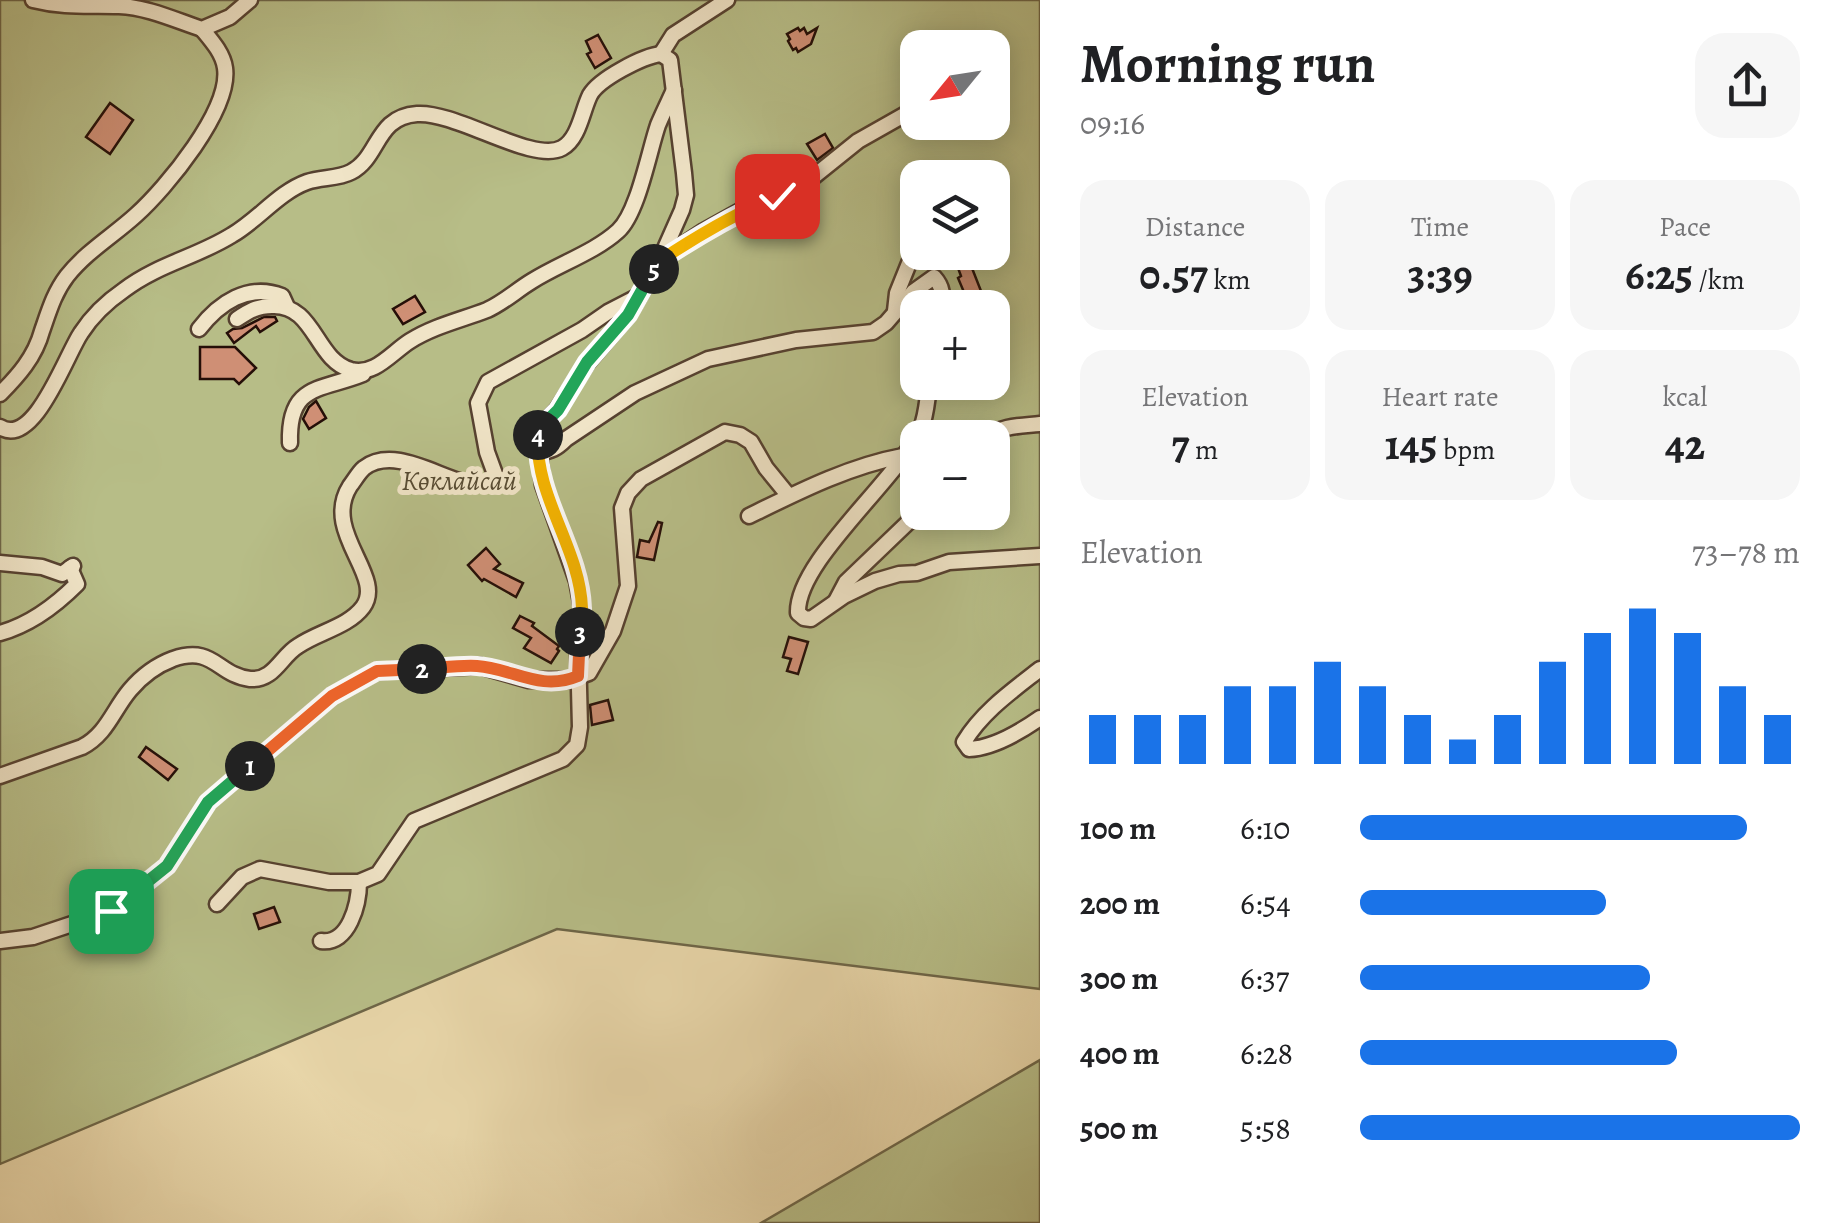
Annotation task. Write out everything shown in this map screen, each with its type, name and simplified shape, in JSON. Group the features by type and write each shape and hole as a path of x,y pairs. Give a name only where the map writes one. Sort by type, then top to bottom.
{"street":[{"path":"0,394 24,370 50,305 66,277 165,184 218,109 226,71 224,61 202,28 141,8 57,6 33,0"},
{"path":"202,28 230,17 250,0"},
{"path":"661,54 673,34 727,0"},
{"path":"0,427 14,431 31,423 85,327 131,284 182,257 204,252 307,182 350,174 368,157 388,126 401,117 446,116 513,143 559,150 573,136 598,84 647,56 661,54 670,60 686,195 682,210 628,315 587,362 537,438 544,485 578,581 582,608 577,745 563,759 414,821 378,874 359,882 329,882 260,869 242,878 217,904"},
{"path":"290,442 297,402 315,389 378,366 427,330 492,308 532,280 620,230 631,211 659,122 674,89"},
{"path":"658,262 740,211 802,186 858,141 900,117"},
{"path":"895,312 897,293 906,270"},
{"path":"916,290 934,277 942,290"},
{"path":"199,329 226,301 252,292 267,290 282,296 287,307"},
{"path":"0,776 92,742 129,690 161,664 192,654 249,679 263,678 290,651 360,612 368,599 368,585 340,512 346,493 364,468 382,461 413,463 470,484 488,484 495,474 478,403 488,382 640,295"},
{"path":"538,451 558,447 635,394 708,358 796,340 873,332 900,306"},
{"path":"238,320 252,309 287,307 296,311 332,359 351,370 368,371"},
{"path":"1010,427 1040,424"},
{"path":"0,941 33,937 111,911 167,866 208,802 332,696 377,671 480,666 529,680 569,680 589,673 613,631 628,586 622,508 628,493 641,479 726,432 751,442 788,495"},
{"path":"749,516 788,495 900,456"},
{"path":"900,460 814,568 798,603 798,612 804,618 811,619 874,580 917,573 949,562 1040,556"},
{"path":"836,602 846,582 900,530"},
{"path":"0,563 62,574 72,567 77,584 66,596 18,628 0,633"},
{"path":"1040,669 1000,701 964,742 969,749 979,748 1040,718"},
{"path":"321,940 338,939 346,927 359,897 359,882"}],"green space":[{"name":"Көклайсай","path":"0,0 1040,0 1040,989 557,929 0,1164"},
{"path":"1040,1060 1040,1223 761,1223"}],"building":[{"path":"804,28 807,34 817,28 811,44 798,52 793,50 787,34"},
{"path":"598,35 611,58 595,68 587,54 591,52 586,41"},
{"path":"110,103 133,120 110,154 86,137"},
{"path":"825,134 833,148 817,160 807,144"},
{"path":"959,270 973,270 981,290 963,290 958,278"},
{"path":"415,296 425,312 403,324 393,309"},
{"path":"264,317 275,317 277,321 260,332 256,326 234,343 227,333 242,328"},
{"path":"200,347 235,347 256,368 239,384 234,379 200,379"},
{"path":"316,401 326,418 309,429 303,419"},
{"path":"658,522 662,523 654,560 637,557 640,540 649,542"},
{"path":"486,548 500,564 494,569 523,583 516,597 482,581 468,565"},
{"path":"520,616 559,646 551,663 524,648 531,638 513,628"},
{"path":"789,637 808,642 798,674 787,671 791,659 783,657"},
{"path":"608,700 613,720 592,725 590,705"},
{"path":"146,747 177,769 168,780 139,757"},
{"path":"274,907 280,922 259,929 254,914"}],"route":[{"path":"111,911 167,866 208,802 332,696 377,671 480,666 529,680 569,680 578,676 582,608 578,581 544,485 537,438 540,428 558,410 587,362 628,315 658,262 740,211 777,196"}]}
